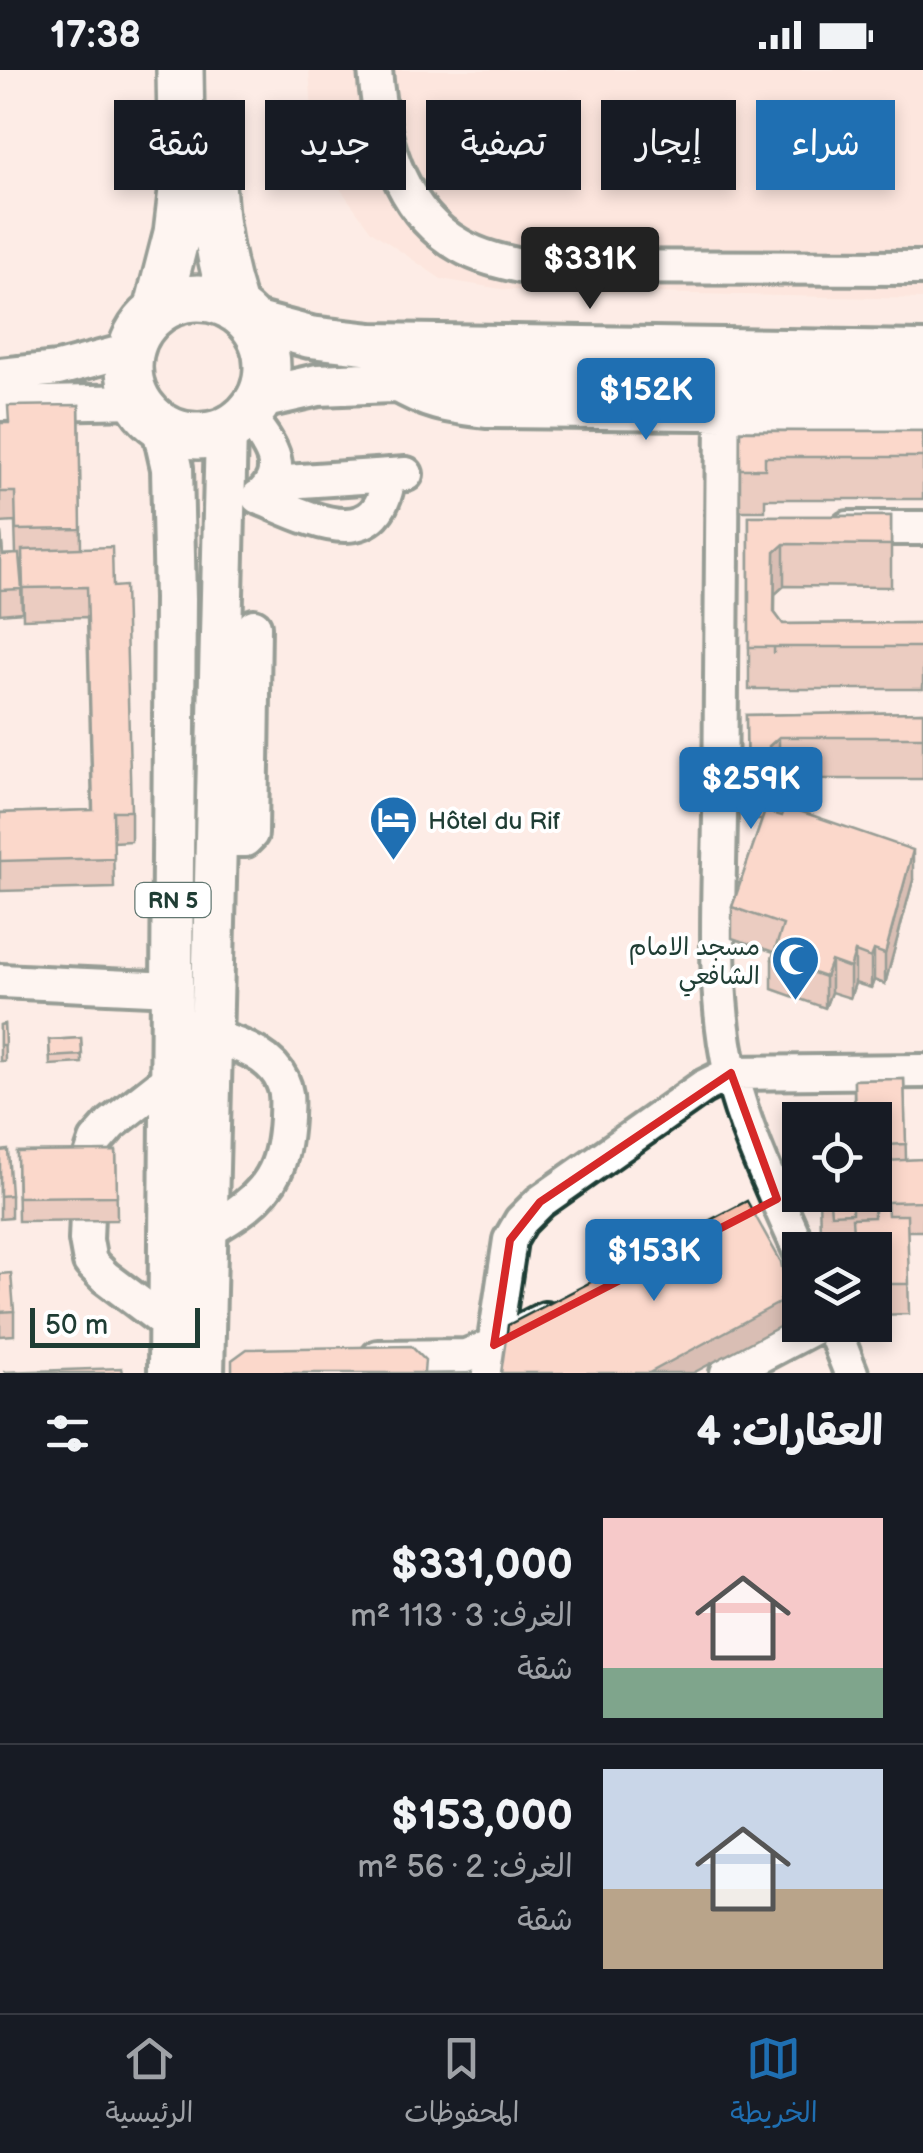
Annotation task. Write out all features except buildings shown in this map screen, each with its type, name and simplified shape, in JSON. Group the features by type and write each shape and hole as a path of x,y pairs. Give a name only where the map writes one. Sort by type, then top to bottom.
{"highway":[{"path":"156,311 176,233 182,190 180,70"},
{"path":"208,70 217,242 223,272 242,315 261,338 267,358 266,378 245,415 205,437 183,436 150,414 130,385 128,368 130,350 145,322 175,301 196,297 216,300 242,315"}],"main road":[{"path":"242,315 310,337 372,344 923,352"},
{"path":"245,415 318,385 923,383"},
{"name":"RN 5","path":"150,414 172,468 175,582 170,1326 204,1366"},
{"name":"RN 5","path":"204,1366 215,840 251,497 245,415"}],"street":[{"path":"375,70 392,162 408,194 430,224 459,246 489,259 525,267 923,268"},
{"path":"0,375 58,368 130,350"},
{"path":"391,382 420,399 486,410 923,415"},
{"path":"0,404 150,414"},
{"path":"723,412 721,1010 731,1072 756,1149 792,1232"},
{"path":"245,415 274,454 275,474 251,497"},
{"path":"398,474 373,514 348,526 320,523 251,497 398,474"},
{"path":"722,528 758,528"},
{"path":"814,528 923,528"},
{"path":"215,840 245,840 252,834 254,626"},
{"path":"720,718 757,718"},
{"path":"0,981 172,989"},
{"path":"206,1232 255,1198 276,1171 285,1137 286,1091 274,1068 256,1052 211,1036"},
{"path":"492,1359 510,1240 521,1222 540,1202 703,1087 731,1072 923,1071"},
{"path":"170,1326 105,1278 90,1262 86,1240 89,1162 96,1141 111,1124 172,1076"},
{"path":"742,1217 777,1199"},
{"path":"354,1358 492,1359 565,1308"},
{"path":"727,1373 786,1342"},
{"path":"839,1342 851,1373"}],"highlighted area":[{"path":"731,1073 777,1199 494,1345 510,1240 540,1202"}],"shaded area":[{"path":"309,70 923,70 923,299 507,290 441,279 371,231 341,190 406,190 406,100 311,100"}],"place":[{"name":"Hôtel du Rif","path":"393,862"},
{"name":"مسجد الامام الشافعي","path":"795,1002"}]}
